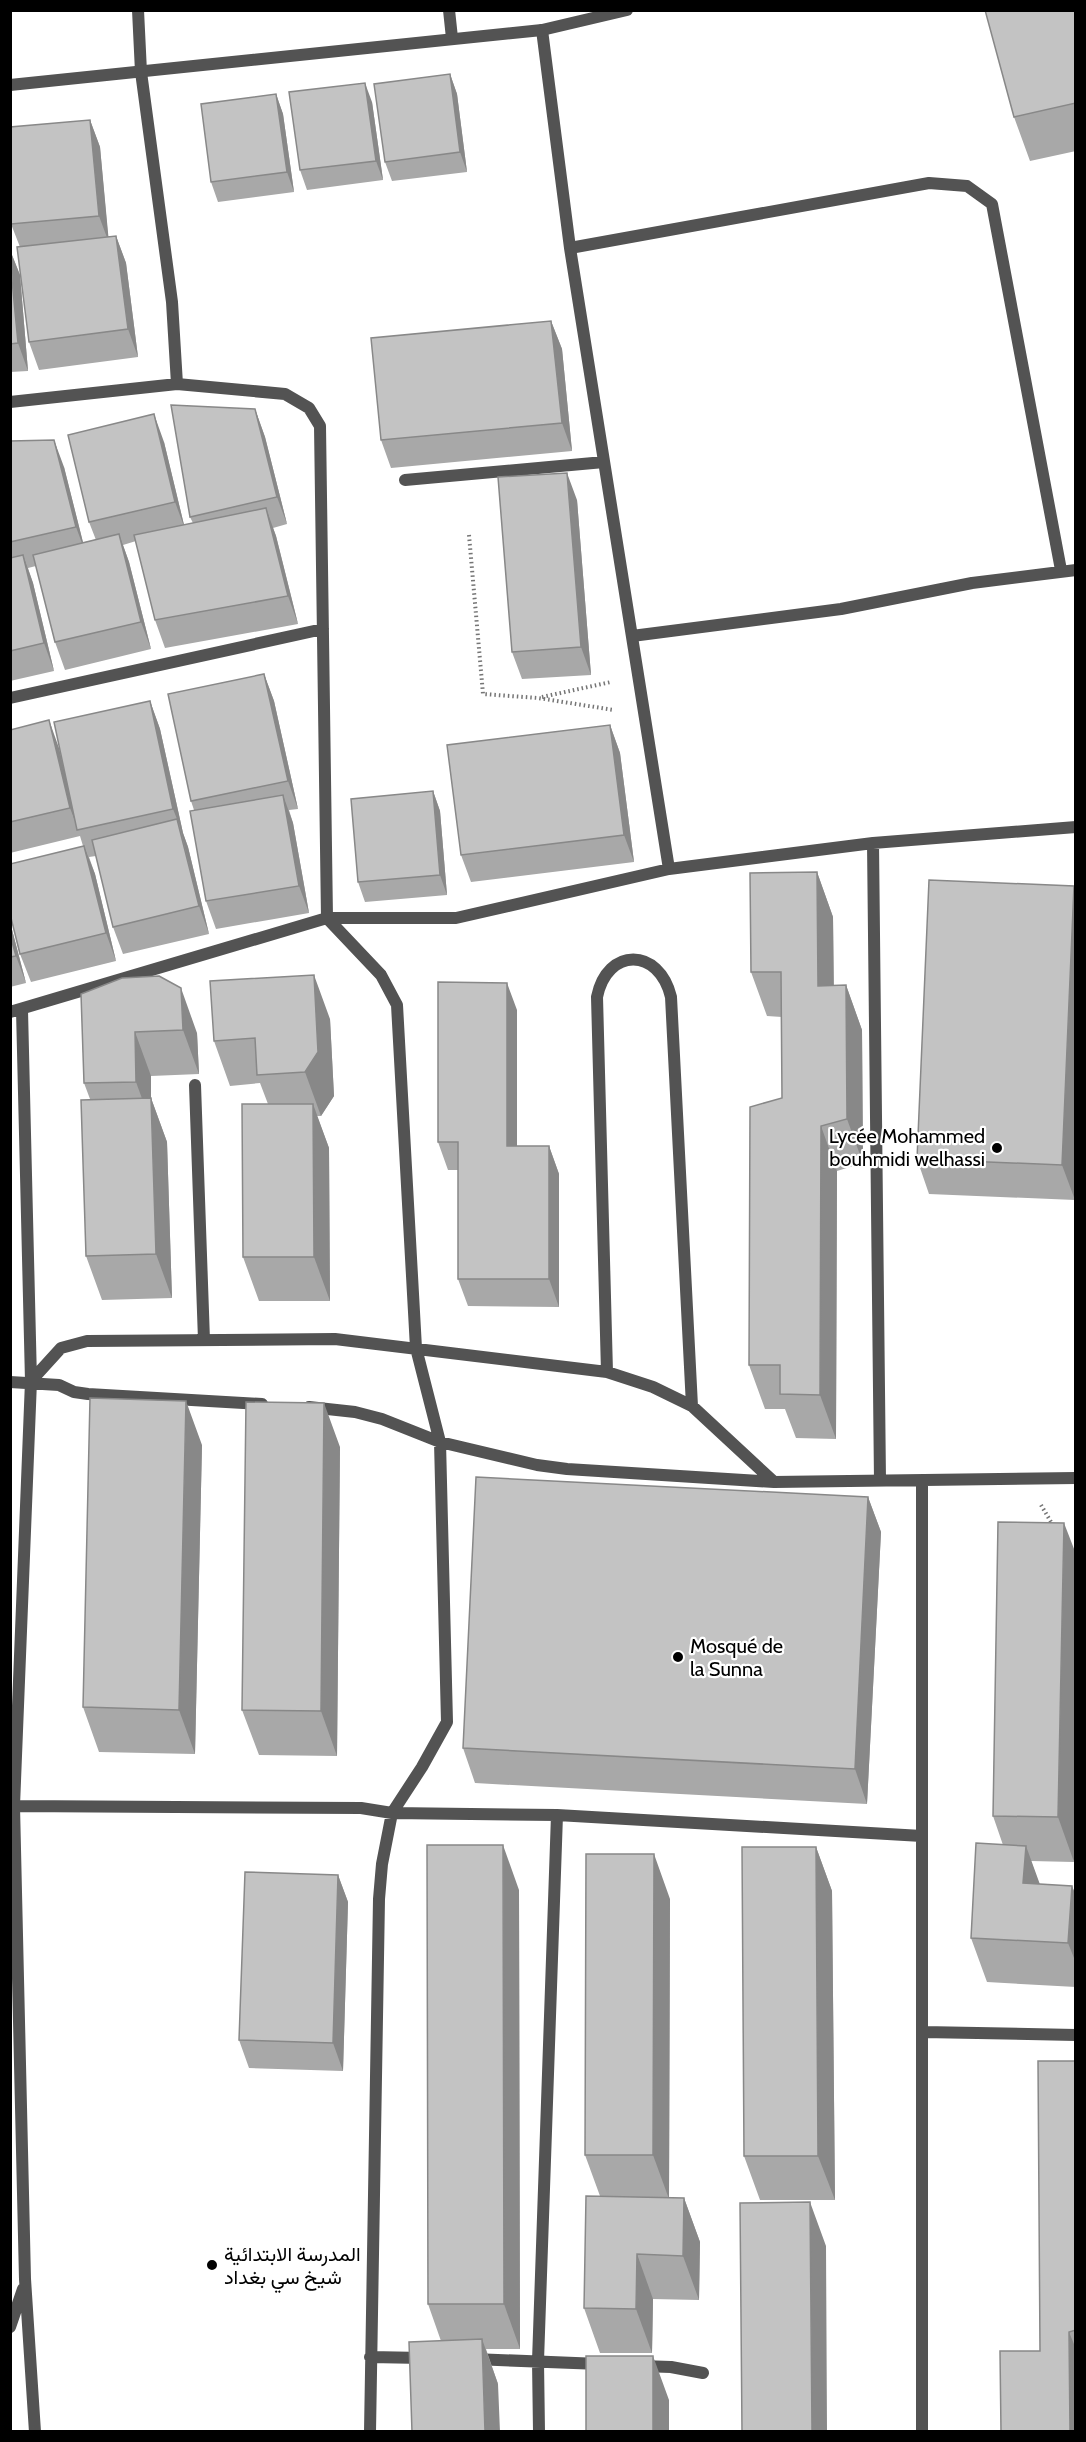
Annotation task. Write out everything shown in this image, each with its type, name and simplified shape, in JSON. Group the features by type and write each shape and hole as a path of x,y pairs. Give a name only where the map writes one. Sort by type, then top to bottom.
{"street":[{"path":"138,10 141,72 172,302 177,384"},
{"path":"449,10 452,38"},
{"path":"10,85 542,30 627,10"},
{"path":"542,30 570,248 669,869"},
{"path":"570,248 930,183 967,186 993,204 1061,570"},
{"path":"10,402 177,384 285,394 309,408 320,426 327,918 381,975 397,1005 416,1348 440,1442 447,1722 422,1767 392,1813 382,1864 379,1899 370,2432"},
{"path":"405,480 604,462"},
{"path":"632,636 841,609 972,583 1061,570 1076,570"},
{"path":"10,698 323,629"},
{"path":"35,2432 25,2279 14,1806 31,1382 16,1011 327,918 456,918 669,869 873,843 1076,826"},
{"path":"873,843 880,1481"},
{"path":"607,1372 597,997 600,981 610,968 626,960 642,961 657,967 667,980 671,997 692,1406"},
{"path":"195,1085 204,1340"},
{"path":"31,1382 61,1348 87,1341 335,1339 607,1372 653,1387 692,1406 774,1482"},
{"path":"10,1382 59,1385 74,1392 88,1394 270,1405"},
{"path":"294,1406 355,1412 382,1419 440,1442 537,1465 567,1469 774,1482 1076,1478"},
{"path":"922,1480 922,2432"},
{"path":"14,1806 361,1808 392,1813 557,1815 922,1836"},
{"path":"539,2432 538,2361 557,1815"},
{"path":"923,2032 1076,2035"},
{"path":"10,2327 25,2279"},
{"path":"370,2357 430,2358"},
{"path":"454,2359 671,2367 703,2373"}],"path":[{"path":"468,535 483,694 538,698 645,716"},
{"path":"538,698 638,676"},
{"path":"1024,1479 1058,1533"}],"building":[{"path":"985,10 1076,10 1076,103 1014,117"},
{"path":"450,74 460,152 385,162 374,84"},
{"path":"365,83 376,161 300,170 289,92"},
{"path":"276,94 287,172 211,182 201,104"},
{"path":"90,120 99,216 11,224 10,127"},
{"path":"116,236 128,329 29,342 17,247"},
{"path":"10,259 18,343 10,344"},
{"path":"551,321 562,423 381,440 371,338"},
{"path":"171,405 255,409 277,497 190,517"},
{"path":"154,414 175,502 89,522 68,435"},
{"path":"54,440 76,527 10,542 10,441"},
{"path":"567,473 581,647 512,652 498,477"},
{"path":"266,508 288,596 155,620 134,535"},
{"path":"119,534 141,622 55,642 33,555"},
{"path":"23,555 44,643 10,651 10,558"},
{"path":"264,674 288,781 191,801 168,694"},
{"path":"150,701 173,809 77,830 54,722"},
{"path":"49,720 70,808 10,822 10,730"},
{"path":"610,725 624,835 461,855 447,745"},
{"path":"433,791 440,875 358,882 351,799"},
{"path":"283,795 299,886 206,901 190,811"},
{"path":"177,819 199,906 113,927 92,840"},
{"path":"84,846 106,933 20,954 10,914 10,864"},
{"path":"817,872 818,986 846,985 847,1119 821,1126 820,1395 780,1394 780,1365 749,1365 750,1107 782,1098 781,972 751,972 750,873"},
{"path":"929,880 1074,886 1062,1165 917,1159"},
{"path":"10,935 16,956 10,957"},
{"path":"314,975 318,1052 305,1072 257,1075 255,1038 214,1041 210,981"},
{"path":"159,976 181,988 183,1030 135,1032 136,1082 84,1083 81,994 122,978"},
{"path":"438,982 507,983 507,1146 549,1146 549,1279 458,1279 458,1142 438,1142"},
{"path":"151,1098 156,1254 86,1256 81,1100"},
{"path":"242,1104 313,1104 314,1257 243,1257"},
{"path":"90,1398 186,1401 179,1710 83,1707"},
{"path":"246,1402 324,1403 321,1711 242,1710"},
{"name":"Mosqué de la Sunna","path":"476,1477 868,1497 855,1769 463,1748"},
{"path":"998,1522 1064,1523 1058,1817 993,1816"},
{"path":"976,1843 1026,1846 1023,1883 1072,1886 1068,1943 971,1938"},
{"path":"427,1845 503,1845 504,2304 428,2304"},
{"path":"742,1847 816,1847 818,2156 744,2156"},
{"path":"586,1854 654,1854 653,2155 585,2155"},
{"path":"245,1872 338,1875 333,2043 239,2040"},
{"path":"1038,2061 1076,2061 1076,2330 1069,2332 1070,2432 1001,2432 1000,2351 1040,2351"},
{"path":"586,2196 684,2198 683,2256 637,2254 636,2309 584,2308"},
{"path":"810,2202 812,2432 742,2432 740,2203"},
{"path":"482,2339 485,2432 412,2432 409,2342"},
{"path":"586,2356 653,2356 653,2432 586,2432"}],"place":[{"name":"Lycée Mohammed bouhmidi welhassi","path":"997,1148"},
{"name":"Mosqué de la Sunna","path":"678,1657"},
{"name":"المدرسة الابتدائية شيخ سي بغداد","path":"212,2265"}]}
